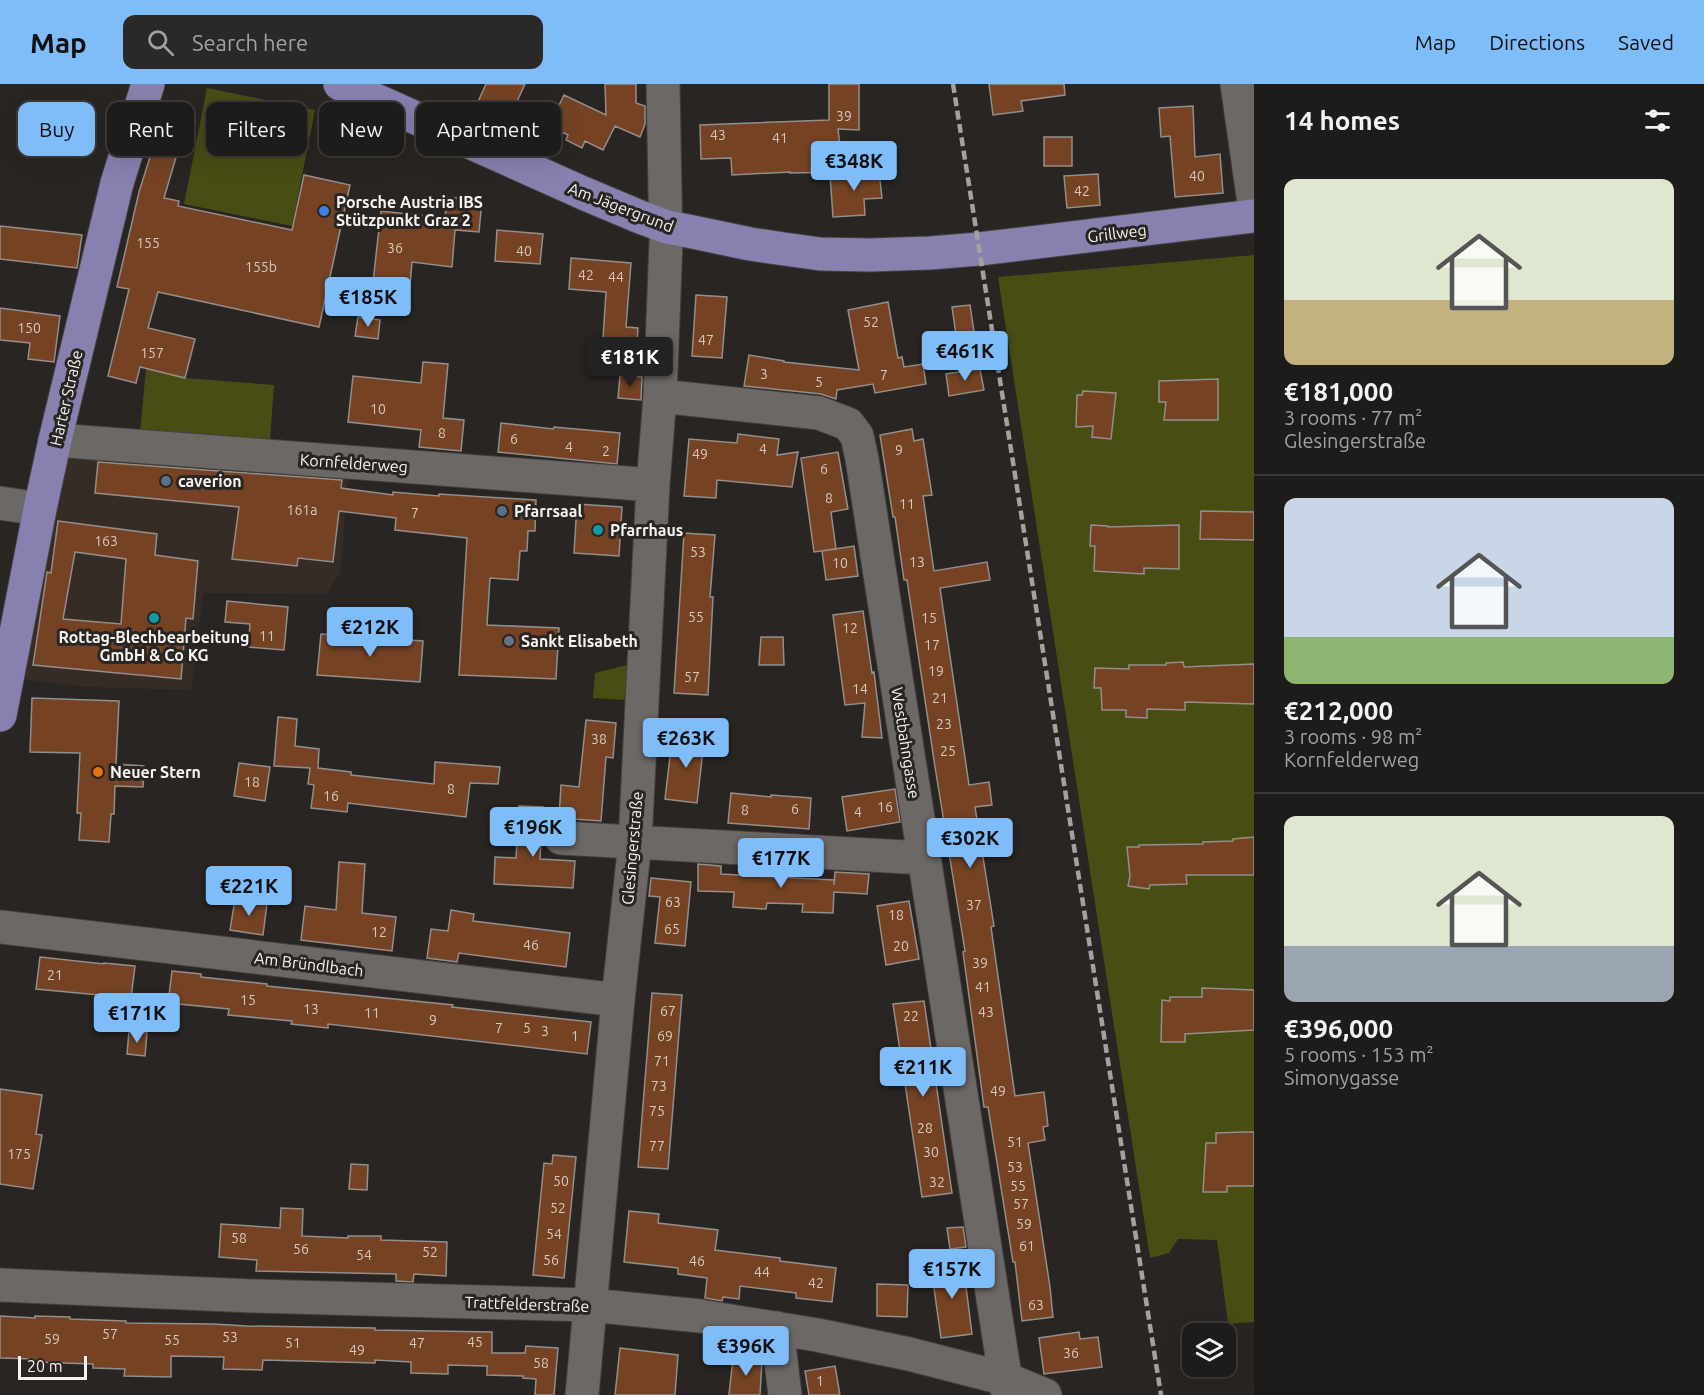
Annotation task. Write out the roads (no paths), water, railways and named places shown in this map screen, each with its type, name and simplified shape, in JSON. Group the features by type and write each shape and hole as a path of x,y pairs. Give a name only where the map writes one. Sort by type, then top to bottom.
{"main road":[{"name":"Harter Straße","path":"0,715 55,440 117,183 148,84"},
{"name":"Am Jägergrund","path":"341,86 617,208 667,226 750,244 820,254 870,255 979,249"},
{"name":"Grillweg","path":"979,249 1254,216"}],"street":[{"name":"Glesingerstraße","path":"582,1395 618,1000 635,842 653,485 660,396 667,226 663,84"},
{"path":"1237,84 1254,203"},
{"name":"Westbahngasse","path":"660,396 819,413 848,424 857,436 1007,1387"},
{"name":"Kornfelderweg","path":"55,440 653,485"},
{"path":"0,503 40,509"},
{"path":"561,838 924,858"},
{"name":"Am Bründlbach","path":"0,927 618,1000"},
{"name":"Trattfelderstraße","path":"0,1285 252,1296 590,1305 700,1316 777,1328 909,1354 1007,1387 1045,1395"},
{"path":"777,1328 785,1395"}],"railway":[{"path":"953,84 1161,1395"}],"place":[{"name":"Porsche Austria IBS Stützpunkt Graz 2","path":"324,211"},
{"name":"caverion","path":"166,481"},
{"name":"Pfarrsaal","path":"502,511"},
{"name":"Pfarrhaus","path":"598,530"},
{"name":"Rottag-Blechbearbeitung GmbH & Co KG","path":"154,618"},
{"name":"Sankt Elisabeth","path":"509,641"},
{"name":"Neuer Stern","path":"98,772"}]}
